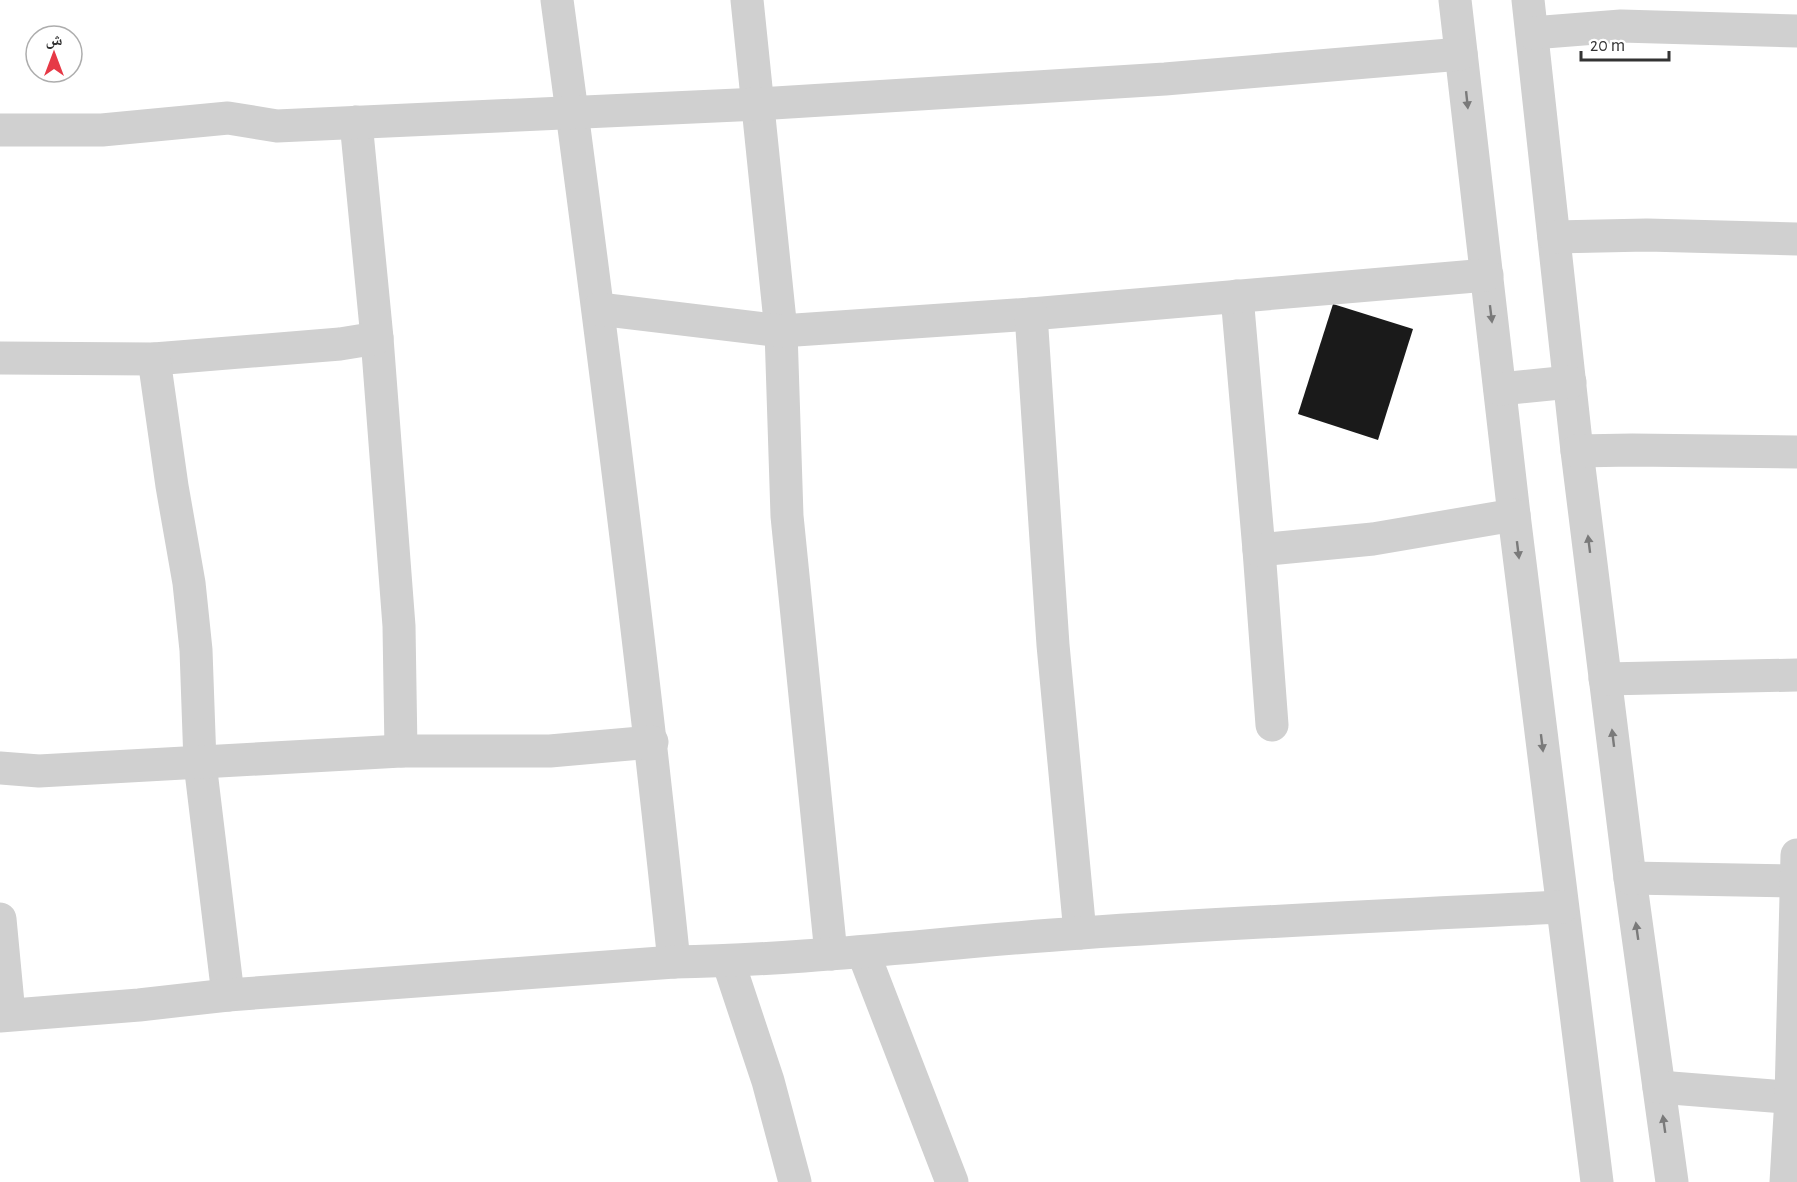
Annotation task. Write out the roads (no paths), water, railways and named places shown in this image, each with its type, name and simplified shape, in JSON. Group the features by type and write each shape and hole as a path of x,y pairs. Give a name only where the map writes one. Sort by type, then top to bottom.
{"street":[{"path":"557,0 599,309 652,742 674,962"},
{"path":"747,0 781,331 787,516 847,953 952,1182"},
{"path":"1455,0 1514,515 1597,1182"},
{"path":"1528,0 1577,452 1630,878 1672,1182"},
{"path":"1532,33 1621,26 1797,31"},
{"path":"0,130 102,130 228,118 277,126 759,104 1165,79 1461,54"},
{"path":"356,122 399,626 401,751"},
{"path":"1554,237 1647,235 1797,239"},
{"path":"599,309 781,331 1031,314 1487,275"},
{"path":"1236,296 1272,725"},
{"path":"1031,314 1053,645 1080,933"},
{"path":"0,358 154,359 340,344 376,338"},
{"path":"154,359 172,486 189,583 196,650 200,763 228,995"},
{"path":"1500,389 1570,382"},
{"path":"1577,452 1632,450 1797,452"},
{"path":"1259,550 1373,539 1514,515"},
{"path":"1605,679 1797,675"},
{"path":"0,768 39,771 401,751 550,751 652,742"},
{"path":"1630,878 1797,872 1794,1098 1786,1182"},
{"path":"0,919 4,1015 139,1005 228,995 674,962 728,961 847,953 1080,933 1562,907"},
{"path":"728,961 768,1082 795,1182"},
{"path":"1659,1087 1794,1098"}]}
